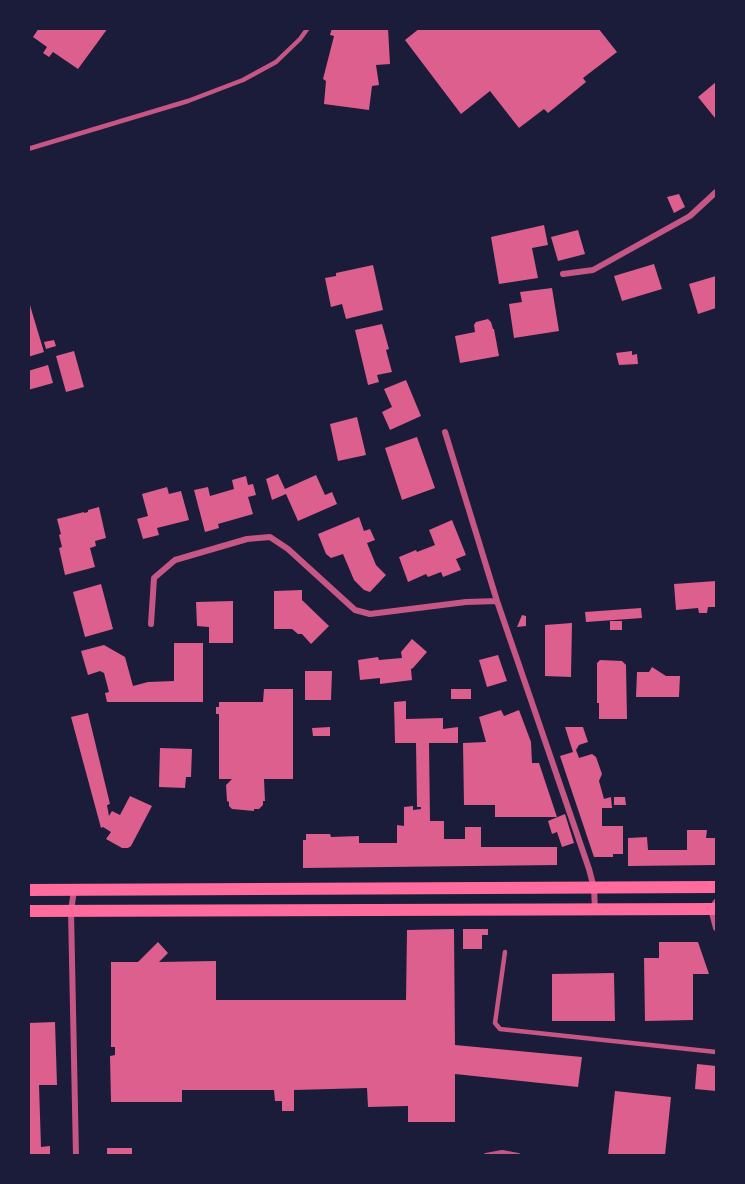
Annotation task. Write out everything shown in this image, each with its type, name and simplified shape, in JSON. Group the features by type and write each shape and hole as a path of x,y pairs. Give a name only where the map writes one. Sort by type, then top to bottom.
{"main road":[{"path":"28,890 717,887"},
{"path":"28,911 715,907"}],"street":[{"path":"563,274 593,270 690,216 717,192"},
{"path":"446,432 497,602 589,869 594,888 595,909"},
{"path":"152,624 153,578 175,560 247,539 270,537 288,549 355,610 370,614 466,602 497,602"},
{"path":"74,890 71,911 76,1155"},
{"path":"715,907 717,928"},
{"path":"486,1155 502,1153 518,1155"}],"lane":[{"path":"28,148 188,101 243,80 276,62 308,28"},
{"path":"505,952 495,1023 500,1029 717,1052"}],"building":[{"path":"39,28 108,28 78,69 53,52 49,57 43,53 47,47 33,37"},
{"path":"332,28 388,28 390,64 376,65 379,85 372,86 369,110 324,104 326,81 323,79 334,36 330,35"},
{"path":"420,28 598,28 617,52 583,78 586,82 548,113 544,109 519,128 490,91 461,114 405,40"},
{"path":"716,82 716,117 715,118 698,97"},
{"path":"679,194 685,207 674,213 667,197"},
{"path":"544,225 548,245 532,248 538,278 499,284 491,237"},
{"path":"578,230 585,254 558,261 551,237"},
{"path":"654,264 662,289 622,301 614,276"},
{"path":"373,265 383,310 346,319 342,304 331,307 325,278 336,276 336,273"},
{"path":"716,276 716,308 698,314 689,284"},
{"path":"552,288 559,331 514,338 509,304 522,302 520,292"},
{"path":"28,303 44,352 28,357"},
{"path":"488,319 494,329 499,356 460,363 455,336 475,332 476,322"},
{"path":"382,324 392,372 377,375 379,382 368,385 355,330"},
{"path":"54,340 56,346 46,349 44,342"},
{"path":"74,351 84,387 66,392 56,356"},
{"path":"632,351 632,355 637,354 638,364 619,365 616,353"},
{"path":"48,365 53,383 28,390 28,371"},
{"path":"406,380 421,416 390,430 382,412 392,407 384,389"},
{"path":"357,417 366,455 338,461 330,424"},
{"path":"417,437 435,488 402,500 385,448"},
{"path":"278,474 285,489 316,475 325,495 332,492 337,504 298,521 286,494 272,500 266,479"},
{"path":"246,476 248,485 253,484 256,495 248,497 253,514 218,524 219,528 205,532 194,490 208,487 210,496 234,489 232,480"},
{"path":"167,487 169,494 181,491 189,520 157,528 159,535 143,539 137,519 148,516 142,494"},
{"path":"99,507 106,538 95,541 96,546 90,548 95,567 65,575 59,548 62,547 57,519"},
{"path":"359,517 364,531 370,529 375,540 367,543 376,565 386,575 370,592 364,590 354,580 343,554 331,558 326,554 318,534"},
{"path":"452,520 466,555 456,559 461,570 443,577 441,572 428,577 426,574 408,582 399,557 435,545 429,530"},
{"path":"716,581 716,607 708,607 707,613 699,613 698,608 676,610 674,584"},
{"path":"101,584 113,629 85,637 73,592"},
{"path":"302,590 302,600 329,626 311,644 302,634 292,629 274,629 274,591"},
{"path":"233,601 233,643 209,643 209,627 197,626 196,602"},
{"path":"641,608 642,618 586,622 585,612"},
{"path":"522,615 526,616 526,626 517,627"},
{"path":"610,621 622,621 622,630 610,630"},
{"path":"572,623 571,677 545,676 545,625"},
{"path":"412,639 427,652 411,669 412,680 380,684 380,678 360,680 358,660 378,657 379,660 402,658 401,652"},
{"path":"174,643 203,643 203,702 107,702 105,693 109,692 104,673 100,671 88,675 81,651 104,645 125,657 133,686 148,682 174,681"},
{"path":"498,655 507,681 487,687 479,660"},
{"path":"600,660 622,661 626,665 627,719 599,719 597,663"},
{"path":"652,667 666,676 680,676 679,697 636,697 637,672 649,672"},
{"path":"305,671 332,671 331,700 305,700"},
{"path":"264,689 293,689 293,779 264,779 265,801 259,809 254,809 254,811 232,809 227,801 226,785 232,779 219,779 219,714 216,714 216,707 219,707 219,702 263,702"},
{"path":"451,689 471,689 471,699 451,699"},
{"path":"406,701 406,719 443,718 443,729 458,727 458,743 429,743 430,821 444,821 444,839 465,839 465,827 481,827 481,847 557,847 557,865 303,868 303,840 306,840 306,834 330,834 331,837 359,836 359,843 397,843 397,825 404,826 404,807 413,806 413,810 421,809 417,807 416,743 395,743 394,702"},
{"path":"501,710 504,716 519,710 531,742 532,763 539,763 557,817 495,817 495,805 464,805 463,743 486,742 479,717"},
{"path":"88,713 110,804 107,805 109,816 112,811 120,815 130,796 152,806 128,848 122,848 106,839 111,832 101,828 71,717"},
{"path":"330,727 330,736 313,736 312,728"},
{"path":"565,727 583,727 588,742 579,745 576,750 579,758 592,754 596,757 602,774 599,781 604,799 611,797 612,808 602,808 602,826 623,826 623,854 613,854 613,857 594,857 560,756 573,752"},
{"path":"160,748 192,749 191,777 186,777 185,788 159,787"},
{"path":"614,797 625,797 626,805 614,805"},
{"path":"565,814 574,843 562,847 557,832 552,834 548,821"},
{"path":"687,830 707,830 706,838 716,838 716,865 628,866 628,838 647,837 648,850 687,850"},
{"path":"454,929 455,1045 582,1057 578,1087 455,1074 455,1122 408,1122 408,1106 368,1107 367,1088 294,1090 294,1111 282,1111 282,1101 275,1101 274,1090 182,1090 182,1102 111,1102 110,1056 115,1055 115,1047 111,1047 111,962 138,962 158,942 168,953 159,962 216,961 216,1000 406,1000 407,930"},
{"path":"463,929 488,929 488,935 482,935 482,949 463,949"},
{"path":"659,942 698,942 709,974 693,974 693,1020 645,1021 644,958 659,958"},
{"path":"614,973 615,1021 552,1021 552,974"},
{"path":"55,1022 57,1085 39,1085 41,1147 50,1146 50,1155 28,1155 28,1023"},
{"path":"697,1064 716,1066 716,1091 695,1089"},
{"path":"615,1091 671,1097 665,1155 608,1155"},
{"path":"107,1148 132,1148 132,1155 107,1155"}]}
